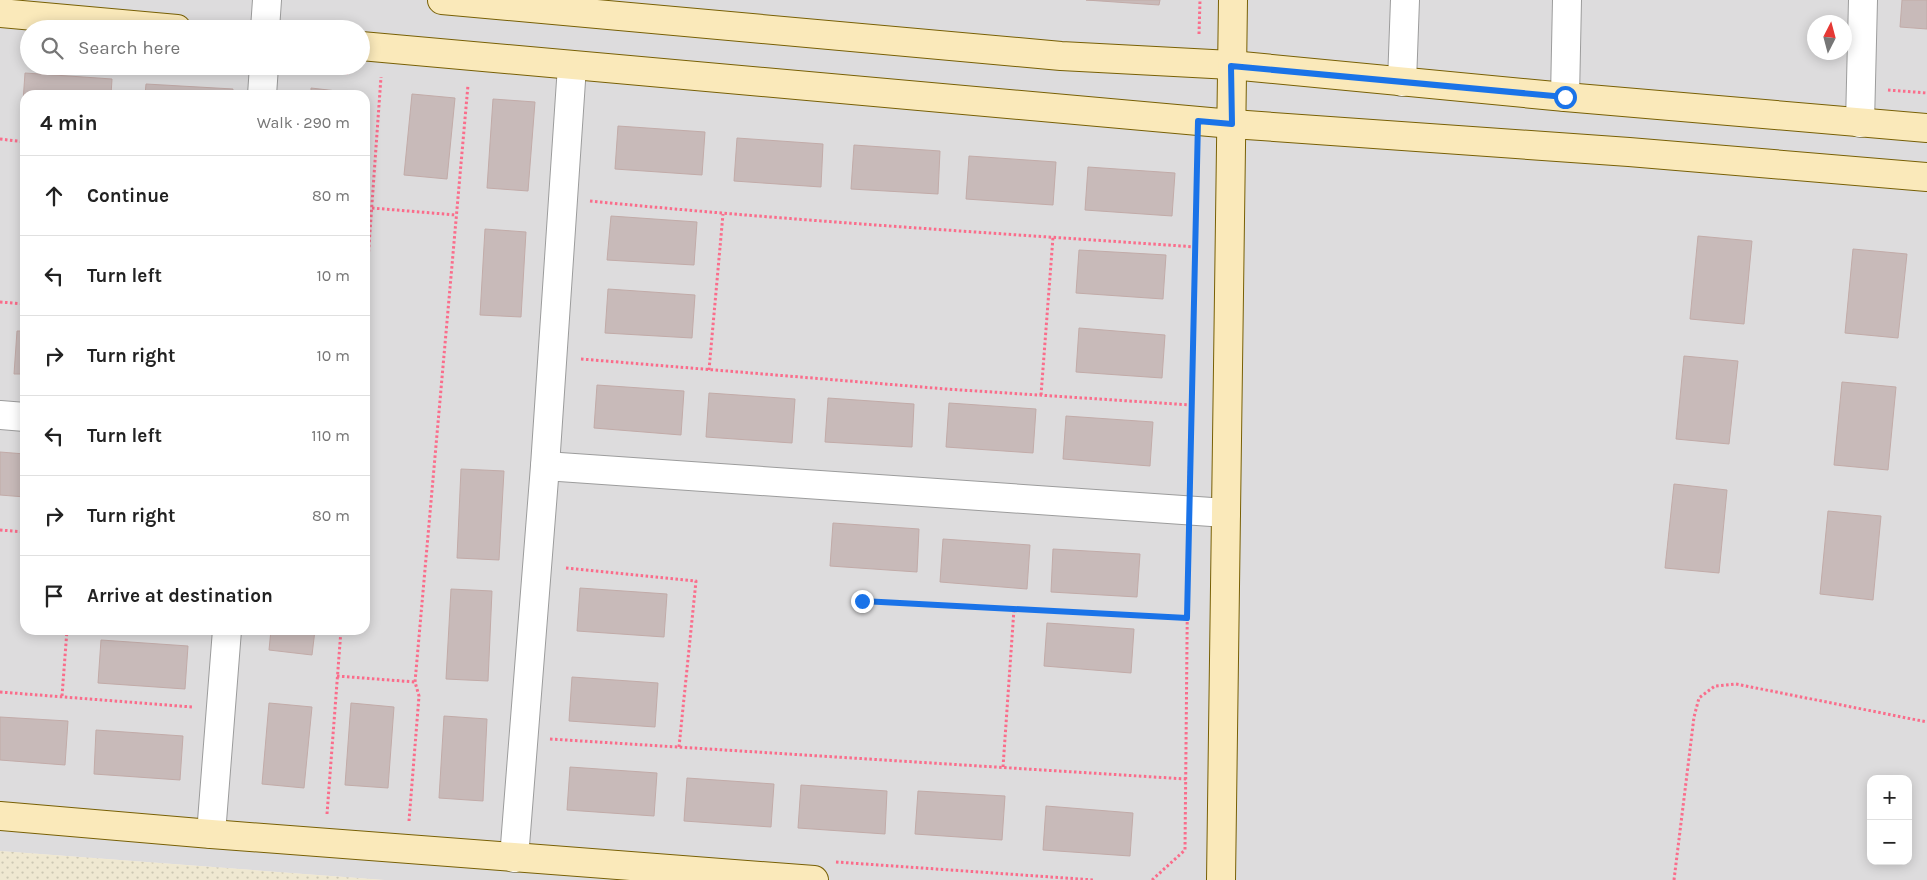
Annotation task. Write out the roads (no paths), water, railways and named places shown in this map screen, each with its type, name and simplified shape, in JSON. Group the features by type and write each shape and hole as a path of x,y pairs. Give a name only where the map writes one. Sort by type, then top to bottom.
{"street":[{"path":"266,20 267,0"},
{"path":"442,0 564,6 1061,56 1231,66 1927,128"},
{"path":"1221,880 1232,124 1232,0"},
{"path":"1402,82 1405,0"},
{"path":"1565,97 1567,0"},
{"path":"1860,123 1863,0"},
{"path":"2,9 61,9 125,20"},
{"path":"370,47 1232,124 1629,152 1927,176"},
{"path":"514,858 538,565 572,66"},
{"path":"262,90 263,75"},
{"path":"0,415 20,417"},
{"path":"545,466 1226,513"},
{"path":"211,834 227,635"},
{"path":"0,816 514,858 814,880"}]}
